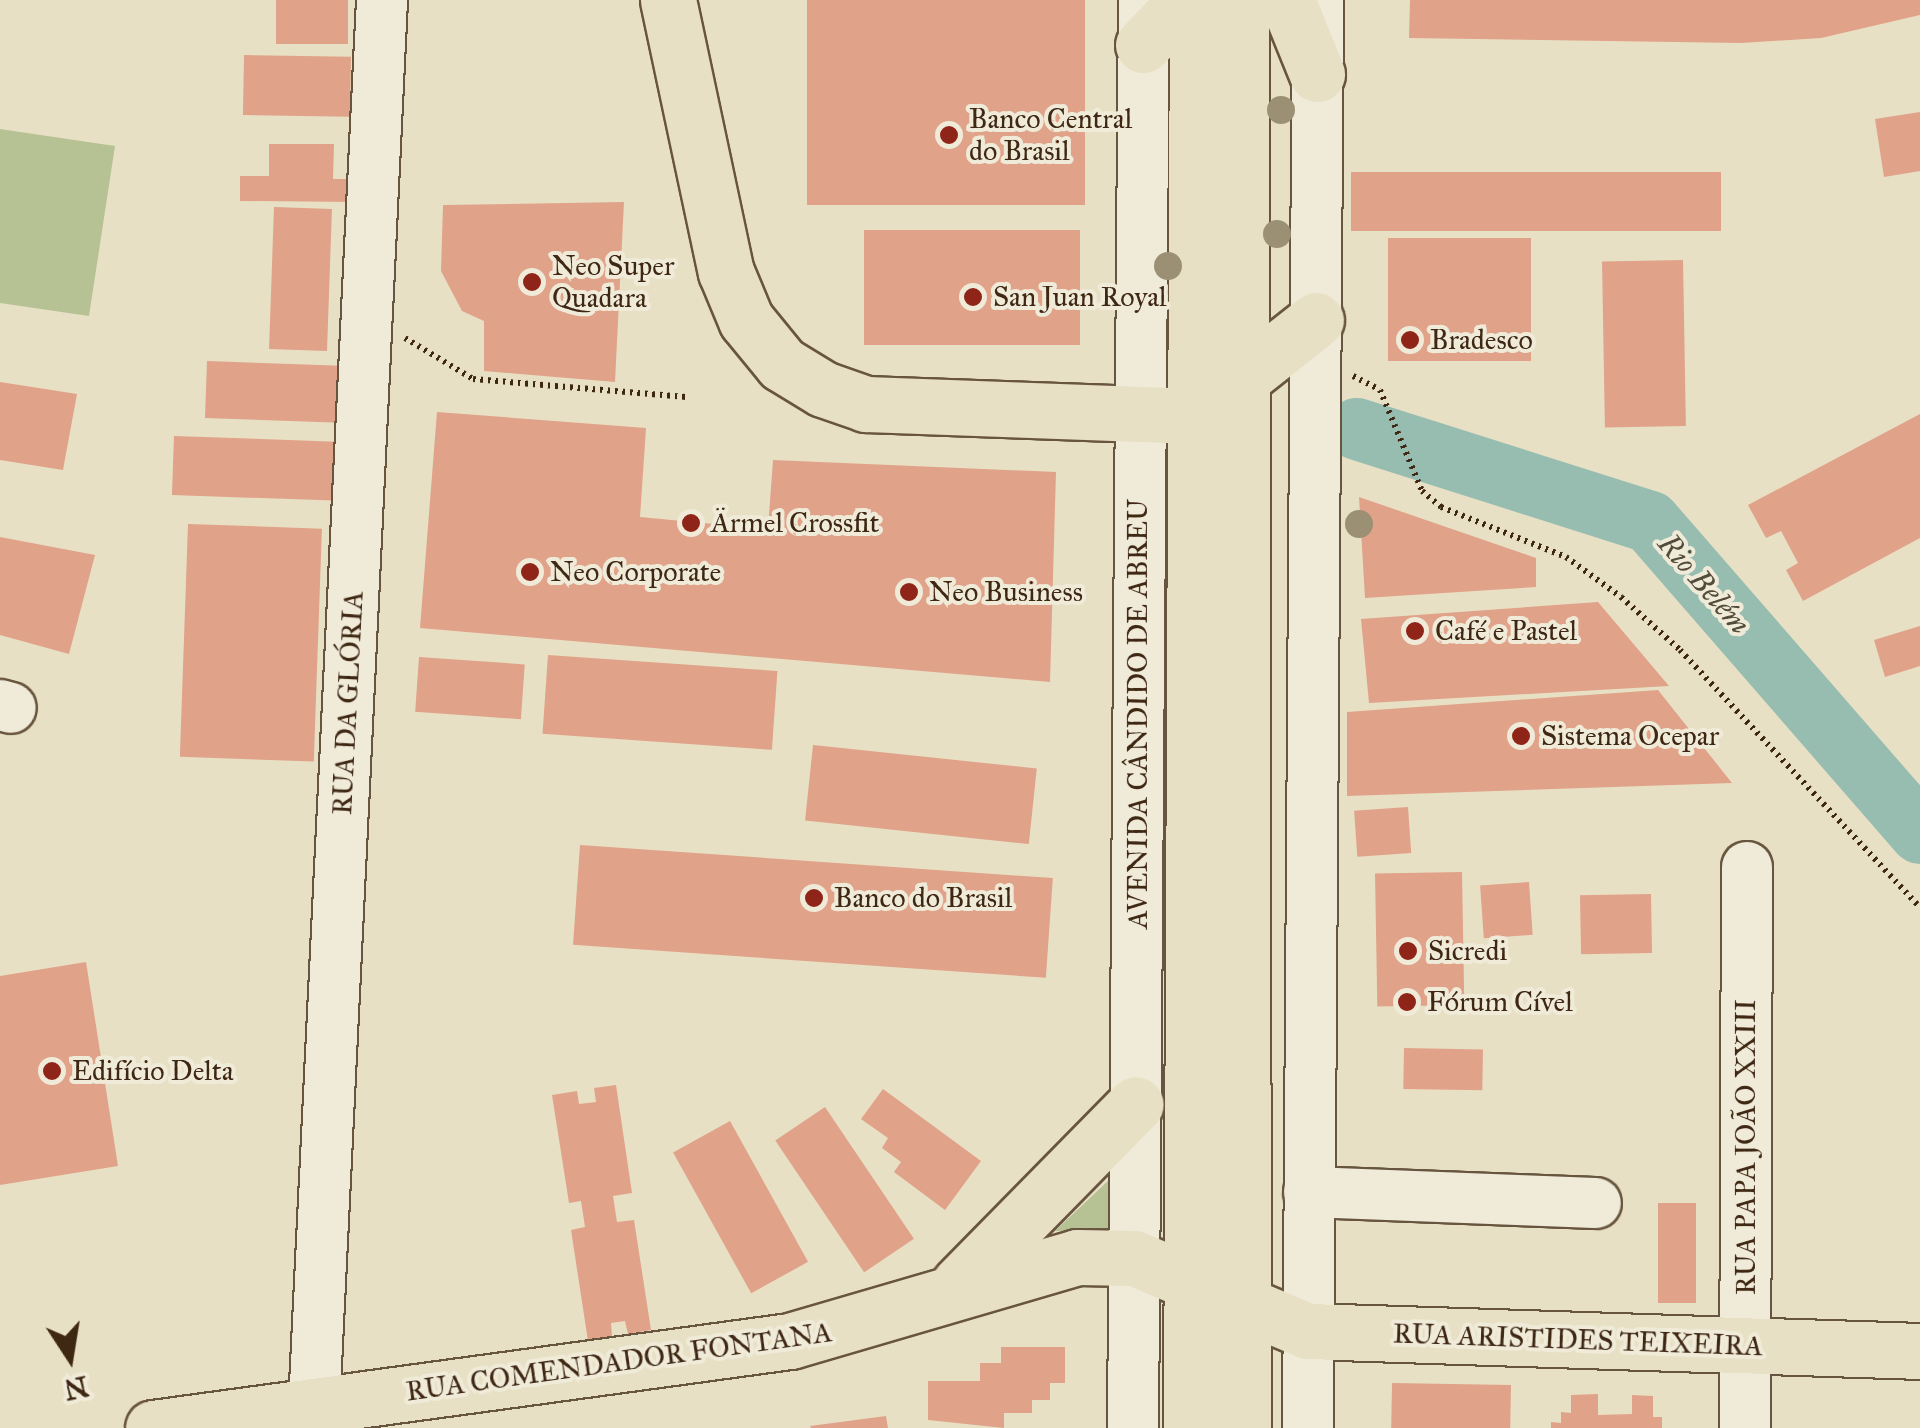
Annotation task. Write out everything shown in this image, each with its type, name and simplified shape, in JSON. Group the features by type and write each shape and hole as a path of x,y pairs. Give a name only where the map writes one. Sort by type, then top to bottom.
{"main road":[{"path":"668,0 726,272 746,320 782,364 823,390 866,404 1196,416 1316,320"},
{"path":"1143,22 1186,0"},
{"name":"AVENIDA CÂNDIDO DE ABREU","path":"1192,1428 1197,0"},
{"path":"1242,0 1243,1428"},
{"path":"1286,0 1317,74"},
{"path":"952,1291 1136,1104"},
{"name":"RUA COMENDADOR FONTANA","path":"153,1428 790,1341 1049,1261 1134,1258 1243,1300"},
{"name":"RUA ARISTIDES TEIXEIRA","path":"1243,1300 1308,1331 1920,1350"}],"street":[{"name":"RUA DA GLÓRIA","path":"314,1406 382,0"},
{"path":"1308,1428 1318,0"},
{"name":"AVENIDA CÂNDIDO DE ABREU","path":"1133,1428 1143,22"},
{"name":"RUA PAPA JOÃO XXIII","path":"1745,1428 1747,867"},
{"path":"1309,1192 1596,1203"}],"path":[{"path":"366,315 473,379 686,397"},
{"path":"1344,374 1380,390 1422,490 1441,507 1566,557 1621,597 1680,650 1920,907"}],"green space":[{"path":"0,129 115,146 89,316 0,303"},
{"path":"1110,1179 1110,1230 1055,1231"}],"building":[{"path":"276,0 348,0 348,44 276,44"},
{"name":"Banco Central do Brasil","path":"807,0 1085,0 1085,205 807,205"},
{"path":"1410,0 1920,0 1920,15 1821,38 1741,43 1409,38"},
{"path":"244,55 351,57 350,117 243,115"},
{"path":"1920,112 1920,171 1884,177 1875,119"},
{"path":"269,144 334,144 333,179 354,179 354,202 240,201 240,176 269,176"},
{"path":"1351,172 1721,172 1721,231 1351,231"},
{"name":"Neo Super Quadara","path":"624,202 615,382 484,371 484,321 462,311 441,271 443,205"},
{"path":"274,207 332,209 327,351 269,349"},
{"name":"San Juan Royal","path":"864,230 1080,230 1080,345 864,345"},
{"path":"1388,238 1531,238 1531,361 1388,361"},
{"path":"1683,260 1686,426 1605,427 1602,261"},
{"path":"207,361 349,366 347,423 205,418"},
{"path":"0,382 77,394 63,470 0,460"},
{"path":"437,412 646,428 640,517 768,529 773,460 1056,472 1050,682 420,628"},
{"path":"1920,414 1920,538 1803,601 1786,570 1798,563 1781,531 1766,538 1748,505"},
{"path":"174,436 343,442 341,501 172,495"},
{"path":"1359,497 1536,558 1536,587 1365,598"},
{"path":"188,524 322,529 314,762 180,757"},
{"path":"0,537 95,555 69,654 0,635"},
{"path":"1598,602 1669,686 1369,703 1361,619"},
{"path":"1920,626 1920,666 1885,677 1874,640"},
{"path":"548,655 777,671 772,750 542,734"},
{"path":"419,657 525,664 521,719 415,712"},
{"name":"Sistema Ocepar","path":"1658,690 1732,783 1347,796 1347,712"},
{"path":"813,745 1037,769 1029,844 805,821"},
{"path":"1408,807 1411,853 1357,857 1354,811"},
{"name":"Banco do Brasil","path":"580,845 1053,878 1046,978 573,945"},
{"path":"1462,872 1464,1005 1377,1006 1375,874"},
{"path":"1529,882 1533,935 1484,938 1480,885"},
{"path":"1651,894 1652,953 1581,954 1580,895"},
{"name":"Edifício Delta","path":"86,962 118,1166 0,1185 0,976"},
{"path":"1404,1048 1483,1049 1482,1090 1403,1089"},
{"path":"616,1085 632,1193 613,1196 617,1222 634,1220 651,1330 628,1334 625,1321 611,1323 612,1337 588,1341 571,1230 585,1227 581,1201 569,1203 552,1095 577,1091 579,1104 596,1102 594,1088"},
{"path":"883,1089 981,1161 945,1210 894,1172 901,1162 882,1148 888,1138 861,1119"},
{"path":"825,1107 914,1239 864,1272 775,1141"},
{"path":"730,1121 808,1262 751,1293 673,1153"},
{"path":"1658,1203 1696,1203 1696,1303 1658,1303"},
{"path":"1001,1347 1065,1347 1065,1383 1050,1383 1050,1400 1032,1400 1032,1413 1004,1413 1004,1428 928,1420 928,1381 980,1381 980,1363 1001,1363"},
{"path":"1392,1383 1511,1385 1510,1428 1391,1428"},
{"path":"1598,1394 1598,1415 1632,1414 1632,1395 1653,1396 1653,1417 1662,1417 1662,1428 1551,1428 1551,1422 1561,1423 1561,1412 1571,1413 1571,1395"},
{"path":"886,1416 888,1428 810,1426"}],"waterway":[{"name":"Rio Belém","path":"1357,429 1650,522 1920,833"}],"place":[{"name":"Banco Central do Brasil","path":"949,135"},
{"name":"Neo Super Quadara","path":"532,282"},
{"name":"San Juan Royal","path":"973,297"},
{"name":"Bradesco","path":"1410,340"},
{"name":"Ärmel Crossfit","path":"691,523"},
{"name":"Neo Corporate","path":"530,572"},
{"name":"Neo Business","path":"909,592"},
{"name":"Café e Pastel","path":"1415,631"},
{"name":"Sistema Ocepar","path":"1521,736"},
{"name":"Banco do Brasil","path":"814,898"},
{"name":"Sicredi","path":"1408,951"},
{"name":"Fórum Cível","path":"1407,1002"},
{"name":"Edifício Delta","path":"52,1071"}]}
